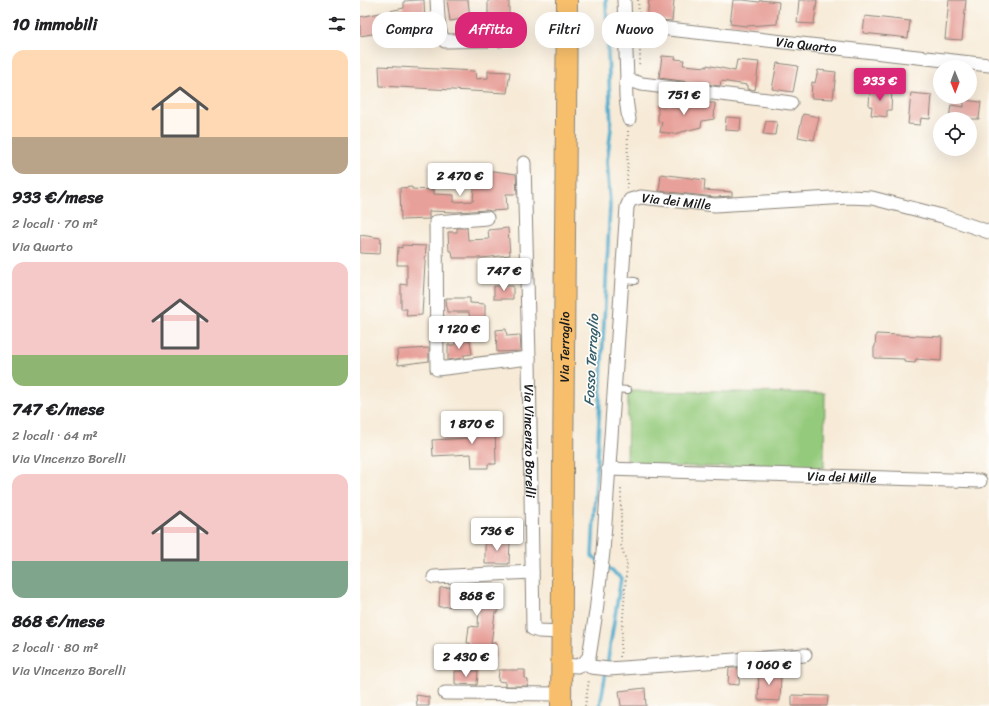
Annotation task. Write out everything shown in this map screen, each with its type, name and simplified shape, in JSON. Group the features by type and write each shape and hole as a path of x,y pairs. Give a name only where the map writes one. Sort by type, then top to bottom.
{"main road":[{"name":"Via Terraglio","path":"561,700 567,0"}],"street":[{"path":"437,0 442,38 446,41 455,41"},
{"path":"624,0 625,12"},
{"name":"Via Quarto","path":"668,29 989,65"},
{"path":"626,48 627,108 629,119"},
{"path":"627,79 632,82 642,84 791,103"},
{"name":"Via Vincenzo Borelli","path":"524,163 529,358 533,629 539,631 561,632"},
{"name":"Via dei Mille","path":"595,667 589,657 601,573 614,389 628,280 627,207 630,200 641,197 715,205 848,197 872,198 942,216 989,232"},
{"path":"487,218 436,222 437,369 529,358"},
{"name":"Via dei Mille","path":"608,469 980,481"},
{"path":"434,577 532,572"},
{"path":"561,665 595,667 805,655"},
{"name":"Via Terraglio","path":"444,693 561,700"}],"lane":[{"path":"614,389 628,390"}],"path":[{"path":"629,119 626,192 630,200"},
{"path":"585,706 595,667"}],"green space":[{"path":"628,391 825,393 824,468 627,466"}],"building":[{"path":"424,0 424,12 384,12 404,8 404,1"},
{"path":"447,0 468,0 469,12 455,12 455,20 450,21"},
{"path":"488,0 509,0 509,12 488,12"},
{"path":"649,0 674,0 672,21 668,21 668,12 648,12"},
{"path":"733,0 779,2 777,24 746,26 730,24"},
{"path":"799,0 817,0 814,24 797,23"},
{"path":"949,0 966,0 962,40 945,39"},
{"path":"372,15 372,34 360,36 360,17"},
{"path":"865,16 910,21 908,38 863,33"},
{"path":"662,56 676,57 675,59 684,60 683,65 707,67 707,65 735,71 737,60 759,62 755,90 747,89 747,85 721,81 720,86 659,78"},
{"path":"777,63 798,66 793,92 772,89"},
{"path":"379,66 475,71 476,79 488,78 488,71 510,72 507,93 380,86"},
{"path":"818,70 836,72 833,99 811,98 812,82 815,83"},
{"path":"870,88 892,90 891,110 887,110 887,117 871,115 872,107 869,106"},
{"path":"911,93 932,95 930,119 921,118 920,125 908,124"},
{"path":"671,102 715,103 714,119 702,121 701,127 674,134 660,132 662,122 658,122 658,104 671,105"},
{"path":"977,102 981,102 979,119 977,119 977,112 950,112 951,105 964,107 964,104 977,104"},
{"path":"803,114 819,117 814,140 798,137"},
{"path":"726,117 741,118 740,131 725,130"},
{"path":"766,121 777,122 775,135 763,134"},
{"path":"494,171 516,174 517,194 506,194 507,210 457,212 429,211 429,219 401,220 400,188 412,187 412,189 434,190 434,194 454,195 454,202 473,201 475,177 477,177 478,172"},
{"path":"661,174 705,180 704,190 732,192 732,196 715,197 659,191"},
{"path":"457,228 467,228 468,240 489,239 488,230 508,228 510,255 482,258 453,258 452,251 449,251 448,232 457,232"},
{"path":"360,235 381,238 380,254 360,253"},
{"path":"402,245 426,246 422,315 406,316 407,309 401,309 401,284 407,285 407,265 397,265 398,247 402,248"},
{"path":"494,286 513,286 513,299 494,299"},
{"path":"446,298 470,298 470,303 485,304 485,336 471,336 469,312 447,312"},
{"path":"506,329 507,336 520,335 521,351 497,352 496,330"},
{"path":"876,334 942,337 941,361 916,359 915,363 904,362 904,359 874,358"},
{"path":"470,340 472,354 464,355 464,358 448,360 448,345 455,345 455,341"},
{"path":"429,348 429,361 398,365 397,350"},
{"path":"495,421 496,464 488,464 488,468 472,468 471,454 433,456 432,440 470,438 469,422"},
{"path":"485,540 510,541 509,564 485,564"},
{"path":"450,587 451,591 475,592 475,587 498,587 498,613 495,613 491,644 496,642 495,658 470,658 470,643 467,643 469,626 478,627 479,605 439,607 440,588"},
{"path":"729,668 740,668 739,685 728,684"},
{"path":"499,670 525,670 525,678 528,680 528,686 505,686 505,682 498,681"},
{"path":"455,671 478,671 477,685 455,684"},
{"path":"759,671 772,671 772,674 781,674 780,701 758,700"},
{"path":"645,688 646,706 621,706 619,691"},
{"path":"416,695 429,697 429,706 417,706"},
{"path":"792,695 828,696 827,706 792,706"}],"waterway":[{"name":"Fosso Terraglio","path":"599,561 592,556 610,205 607,161 611,129 606,0"},
{"name":"Fosso Terraglio","path":"604,565 621,578 607,665"},
{"name":"Fosso Terraglio","path":"600,706 606,672"}]}
